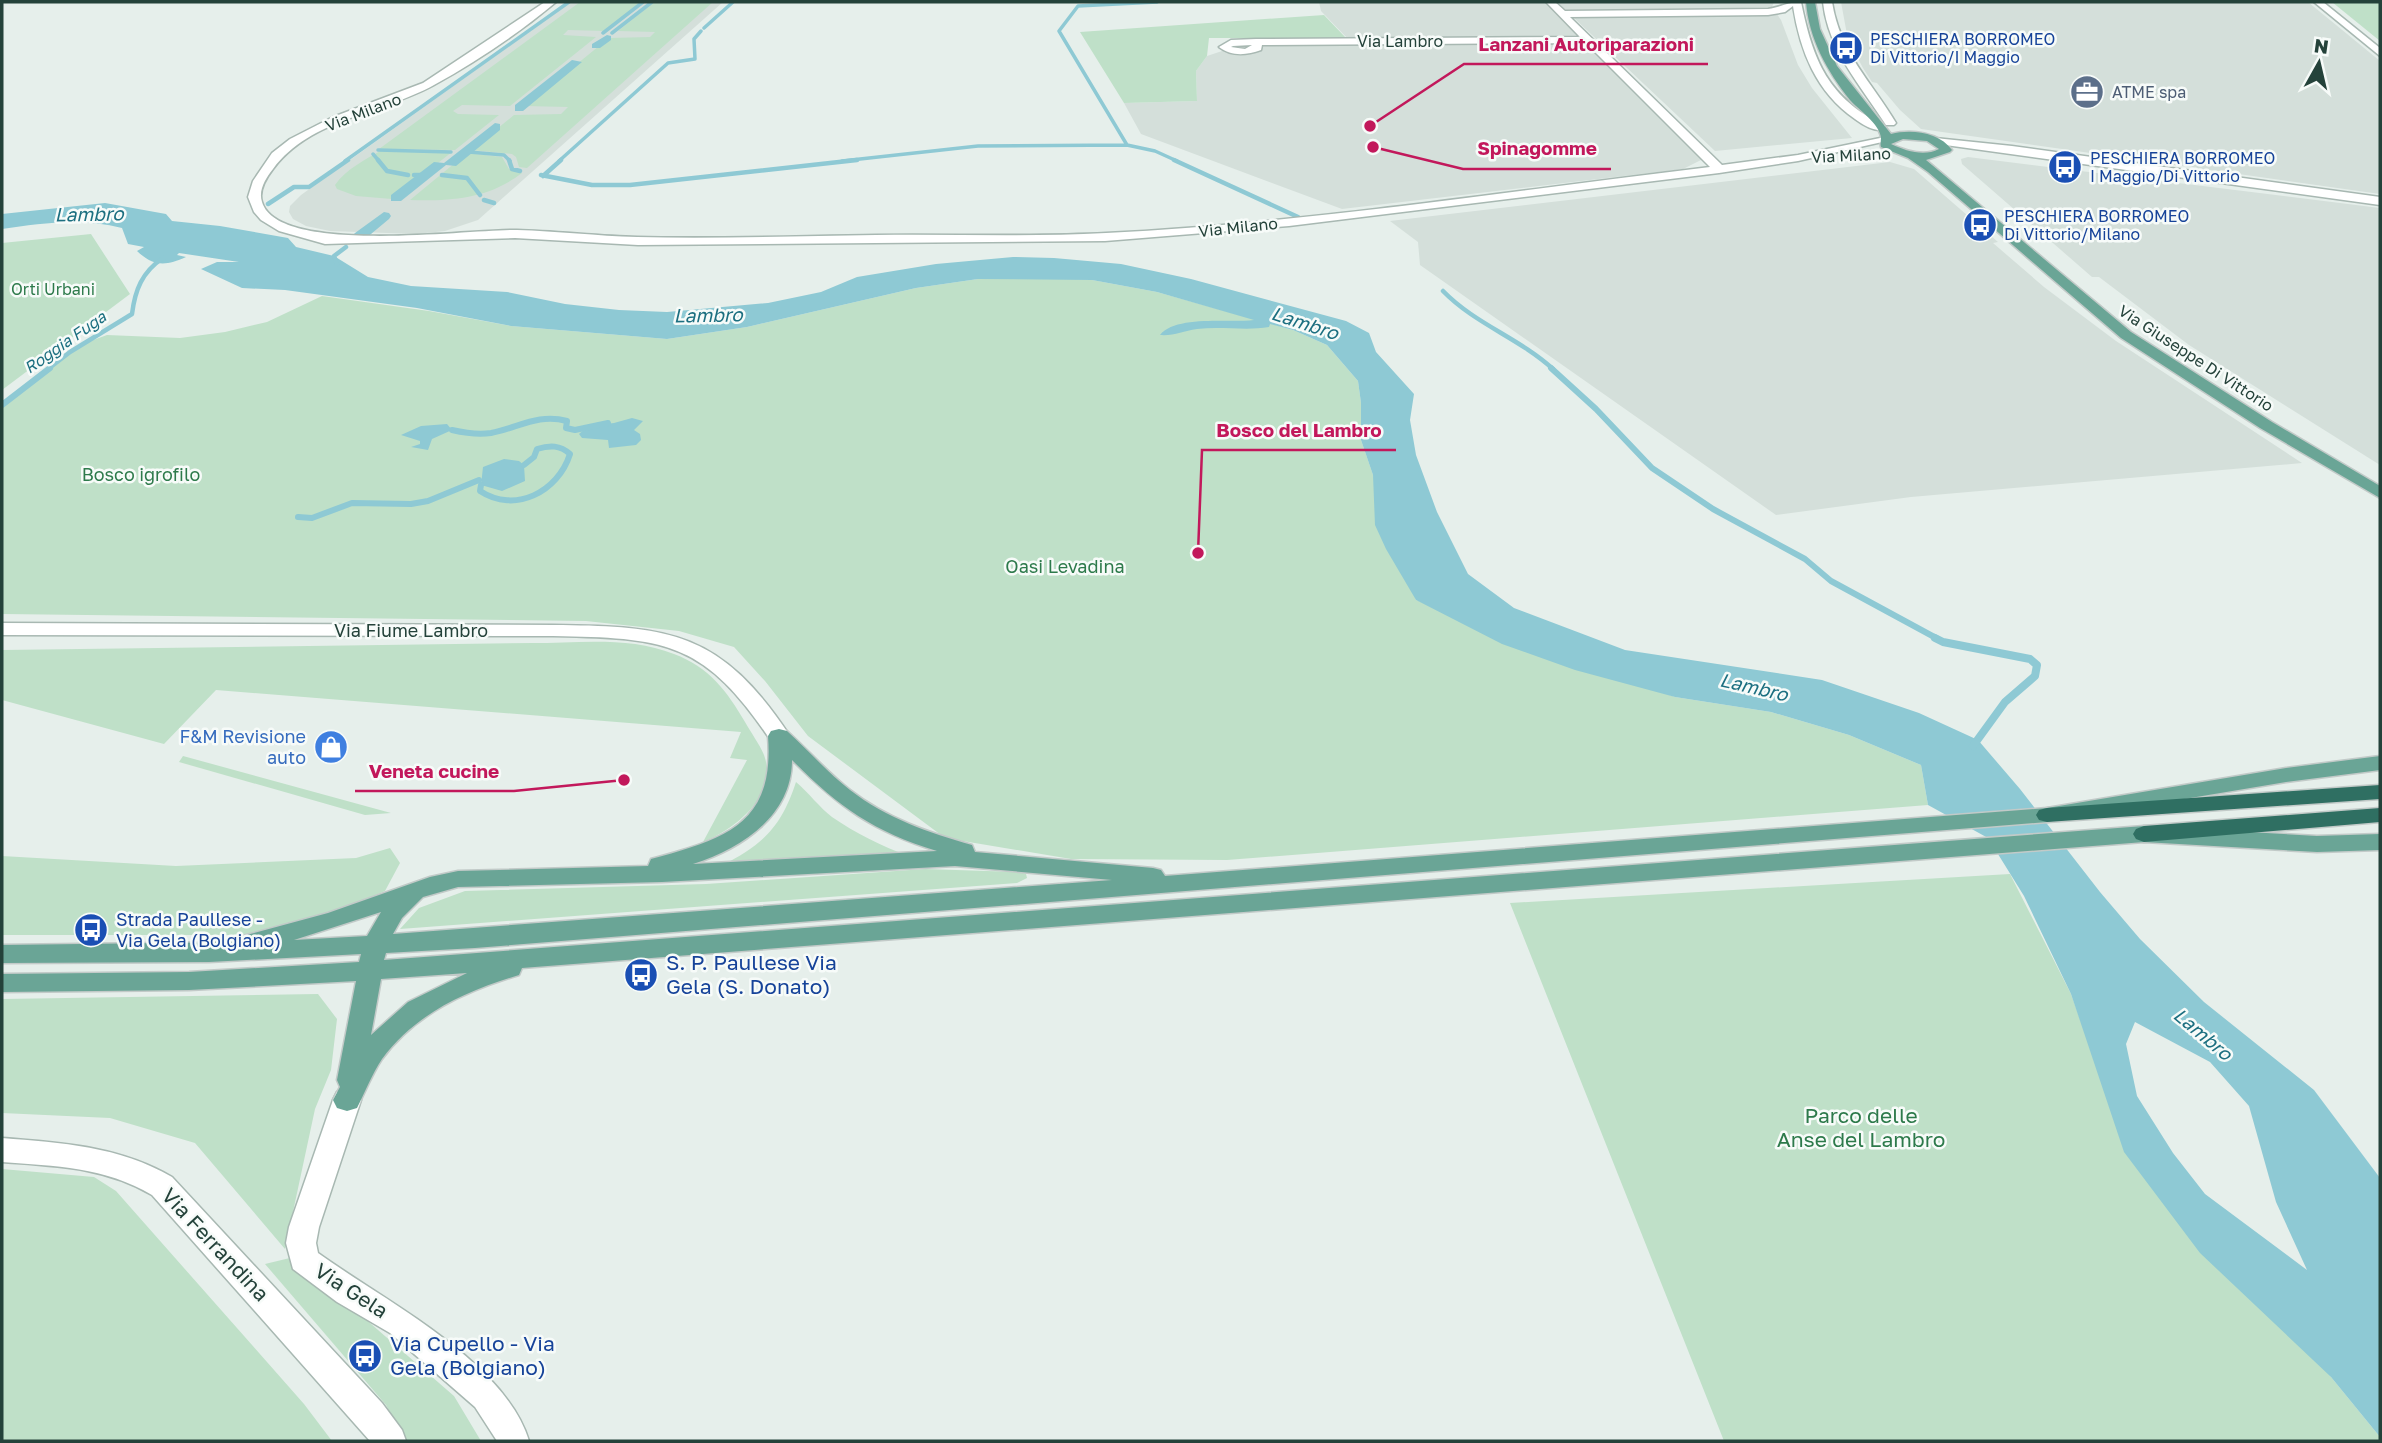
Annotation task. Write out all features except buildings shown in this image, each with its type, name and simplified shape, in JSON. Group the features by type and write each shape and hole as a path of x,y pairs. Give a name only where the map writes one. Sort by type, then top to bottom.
{"highway":[{"path":"2046,815 2380,792"},
{"path":"2144,834 2380,816"}],"main road":[{"name":"Via Giuseppe Di Vittorio","path":"1810,2 1813,24 1822,48 1857,100 1886,133 1888,147 1908,154 1932,169 2126,335 2255,418 2380,493"},
{"path":"1886,133 1919,137 1940,148"},
{"name":"Via Giuseppe Di Vittorio","path":"1940,148 1939,159 1945,169 2141,331 2380,483"},
{"path":"1908,154 1940,148"},
{"path":"779,736 845,797 880,819 921,839 997,860"},
{"path":"599,876 677,862 721,845 747,828 769,804 777,786 781,769 779,736"},
{"path":"2,954 209,953 375,944 2046,815 2286,775 2380,763"},
{"path":"2,983 177,981 368,971 2144,834 2317,844 2380,842"},
{"path":"209,953 334,920 418,890 458,879 735,871 883,861 997,860 1208,881"},
{"path":"346,1100 375,944 393,912 418,890"},
{"path":"346,1100 373,1052 411,1013 430,999 457,985 556,955"}],"street":[{"name":"Via Milano","path":"551,2 438,79 403,96 324,126 295,142 274,159 255,188 256,205 263,215 276,224 312,237 355,245 406,248 607,245 675,241 1105,237 1196,232 1798,158 1908,154"},
{"path":"1550,2 1719,169"},
{"path":"1560,14 1751,13 1782,10 1795,2"},
{"name":"Via Giuseppe Di Vittorio","path":"1795,2 1811,57 1833,94 1847,111 1886,133"},
{"name":"Via Giuseppe Di Vittorio","path":"1827,2 1829,20 1842,55 1882,107 1886,133"},
{"path":"2318,2 2380,52"},
{"path":"1751,13 1782,17 1800,23"},
{"name":"Via Lambro","path":"1256,42 1587,40"},
{"name":"Via Milano","path":"1798,158 1886,133"},
{"path":"1940,148 2012,149 2380,201"},
{"path":"1940,148 2011,154 2380,207"},
{"name":"Via Fiume Lambro","path":"2,629 459,631 638,635 678,643 722,665 743,686 779,736"},
{"name":"Via Gela","path":"346,1100 304,1227 301,1243 304,1260 340,1287 401,1323 486,1396 509,1429 513,1441"},
{"name":"Via Ferrandina","path":"2,1150 88,1157 119,1164 162,1186 370,1414 390,1441"}],"shaded area":[{"path":"571,2 723,2 478,220 445,231 416,234 330,231 306,226 293,219 289,212 290,206 301,195"},
{"path":"1319,2 1550,2 1707,157 1683,169 1342,209 1141,134 1124,103 1197,101 1196,71 1207,56 1225,50 1225,45 1349,40 1321,11"},
{"path":"1557,2 1774,2 1772,7 1781,20 1798,65 1812,88 1852,138 1715,151"},
{"path":"1841,2 2308,2 2380,61 2380,194 1921,129 1877,83 1872,82 1863,68 1848,40"},
{"path":"1968,157 2380,208 2380,465 2189,345 2099,277 2092,277 1962,164 1961,159"},
{"path":"1890,162 1914,169 1998,242 1993,243 2044,287 2116,341 2302,463 1911,497 1776,515 1420,265 1418,242 1390,221"}],"green space":[{"path":"580,2 642,2 605,31 568,30 563,35 596,37 510,106 462,105 453,111 458,114 499,115 455,150 379,149"},
{"path":"654,2 713,2 527,168 519,167 512,154 471,150 514,115 561,114 568,107 525,106 609,38 650,37 655,32 618,31"},
{"path":"2332,2 2380,2 2380,41"},
{"path":"1324,15 1346,38 1209,38 1207,56 1196,71 1197,101 1124,103 1080,32"},
{"path":"380,151 452,152 392,199 356,196 337,189 335,185 345,174"},
{"path":"467,153 502,157 509,169 522,173 496,188 469,197 410,200"},
{"name":"Orti Urbani","path":"91,234 130,294 2,390 2,243"},
{"name":"Oasi Levadina","path":"978,279 1092,280 1157,292 1293,330 1327,345 1358,381 1361,440 1416,600 1675,697 1771,712 1849,735 1921,765 1928,805 1227,860 1071,859 945,838 808,736 734,647 679,631 586,621 2,614 2,405 77,346 107,335 180,338 225,332 267,322 322,296 511,326 667,339 747,327 916,288"},
{"path":"604,642 657,648 686,659 716,681 738,711 764,755 767,770 760,797 751,809 728,829 703,842 747,760 730,758 741,732 216,690 164,744 2,700 2,650"},
{"path":"183,756 391,813 365,815 179,762"},
{"path":"796,782 841,823 908,856 721,866 748,850 769,833 784,811"},
{"path":"390,848 400,863 385,891 336,912 245,935 2,935 2,856 176,866 356,858"},
{"path":"925,869 1019,872 1026,874 1027,878 1017,883 400,929 419,908 465,891 706,884"},
{"name":"Parco delle Anse del Lambro","path":"2010,874 2071,994 2089,1044 2331,1377 2380,1437 2380,1441 1724,1441 1510,903"},
{"path":"318,994 337,1019 331,1070 315,1109 285,1249 195,1143 110,1118 2,1113 2,999"},
{"path":"2,1169 94,1177 116,1191 304,1404 332,1441 2,1441"},
{"path":"294,1257 454,1396 481,1441 405,1441 386,1405 265,1264"}],"water":[{"name":"Lambro","path":"105,203 166,214 172,221 288,238 296,247 334,256 368,277 411,286 507,292 565,304 619,310 667,312 768,303 821,292 857,277 936,264 1013,257 1121,264 1191,279 1346,321 1369,333 1376,352 1414,394 1410,420 1416,455 1437,512 1468,574 1514,608 1625,650 1822,680 1919,713 1978,740 2140,939 2204,1002 2314,1090 2380,1178 2380,1437 2331,1377 2200,1253 2124,1152 2071,994 2024,896 1988,838 1928,805 1921,765 1849,735 1771,712 1675,697 1575,670 1502,644 1416,600 1375,525 1373,475 1361,440 1358,381 1327,345 1293,330 1270,324 1269,327 1260,328 1206,328 1160,335 1168,329 1190,322 1254,320 1157,292 1092,280 978,279 916,288 747,327 667,339 511,326 417,308 285,290 242,288 201,269 217,262 239,262 179,253 177,255 186,257 166,263 155,262 137,251 144,247 128,244 122,228 77,222 2,229 2,214","holes":["2135,1022 2210,1062 2249,1106 2276,1202 2307,1270 2205,1194 2173,1153 2137,1096 2126,1044"]},
{"path":"632,418 643,421 634,430 640,434 641,440 636,445 609,448 608,440 582,438 579,434 588,426"},
{"path":"447,424 452,430 432,439 428,450 411,447 420,444 420,441 401,435 421,426"},
{"path":"504,459 519,461 524,465 525,481 502,491 481,485 483,467"}],"waterway":[{"path":"345,161 569,2"},
{"path":"603,33 643,2"},
{"path":"612,33 652,2"},
{"path":"704,28 733,2"},
{"path":"1127,145 1059,31 1078,6 1157,2"},
{"path":"559,161 668,63 695,59 694,39 701,31"},
{"path":"596,46 607,38"},
{"path":"559,76 576,62"},
{"path":"539,92 557,78"},
{"path":"519,108 537,93"},
{"path":"475,143 495,127"},
{"path":"451,163 473,145"},
{"path":"842,161 978,146 1127,145"},
{"path":"1127,145 1155,151 1177,161"},
{"path":"378,150 451,152"},
{"path":"469,152 504,155 509,160"},
{"path":"373,154 379,161"},
{"path":"268,204 294,187 309,187 348,160"},
{"path":"378,160 387,171 408,175"},
{"path":"509,160 512,169 520,171"},
{"path":"544,176 561,160"},
{"path":"544,176 592,185 630,185 857,160"},
{"path":"1174,160 1298,217"},
{"path":"415,183 439,165"},
{"path":"414,175 422,175"},
{"path":"442,175 467,178 480,195"},
{"path":"396,198 412,185"},
{"path":"484,200 494,203"},
{"path":"360,236 384,216"},
{"path":"337,264 334,256 346,247"},
{"name":"Roggia Fuga","path":"48,369 70,352 132,314 141,282 150,269 163,258"},
{"path":"1443,291 1469,313 1526,348 1553,369"},
{"name":"Roggia Fuga","path":"2,405 50,368"},
{"path":"1551,368 1596,409 1652,468 1713,509 1805,559 1831,581 1938,639"},
{"path":"452,430 491,433 547,419 567,421 566,428 575,430 608,423"},
{"path":"481,485 480,491 493,498 521,499 534,495 556,479 570,454 559,447 537,449 534,457 524,465"},
{"path":"298,517 312,518 352,503 411,504 428,501 479,480"},
{"path":"1935,638 1943,642 2030,659 2037,665 2035,676 2005,702 1973,746"}],"place":[{"name":"PESCHIERA BORROMEO Di Vittorio/I Maggio","path":"1846,48"},
{"name":"ATME spa","path":"2087,92"},
{"name":"Lanzani Autoriparazioni","path":"1370,126"},
{"name":"Spinagomme","path":"1373,147"},
{"name":"PESCHIERA BORROMEO I Maggio/Di Vittorio","path":"2065,167"},
{"name":"PESCHIERA BORROMEO Di Vittorio/Milano","path":"1980,225"},
{"name":"Bosco del Lambro","path":"1198,553"},
{"name":"F&M Revisione auto","path":"331,747"},
{"name":"Veneta cucine","path":"624,780"},
{"name":"Strada Paullese - Via Gela (Bolgiano)","path":"91,930"},
{"name":"S. P. Paullese Via Gela (S. Donato)","path":"641,975"},
{"name":"Via Cupello - Via Gela (Bolgiano)","path":"365,1356"}],"park label":[{"name":"Bosco igrofilo","path":"141,475"}]}
